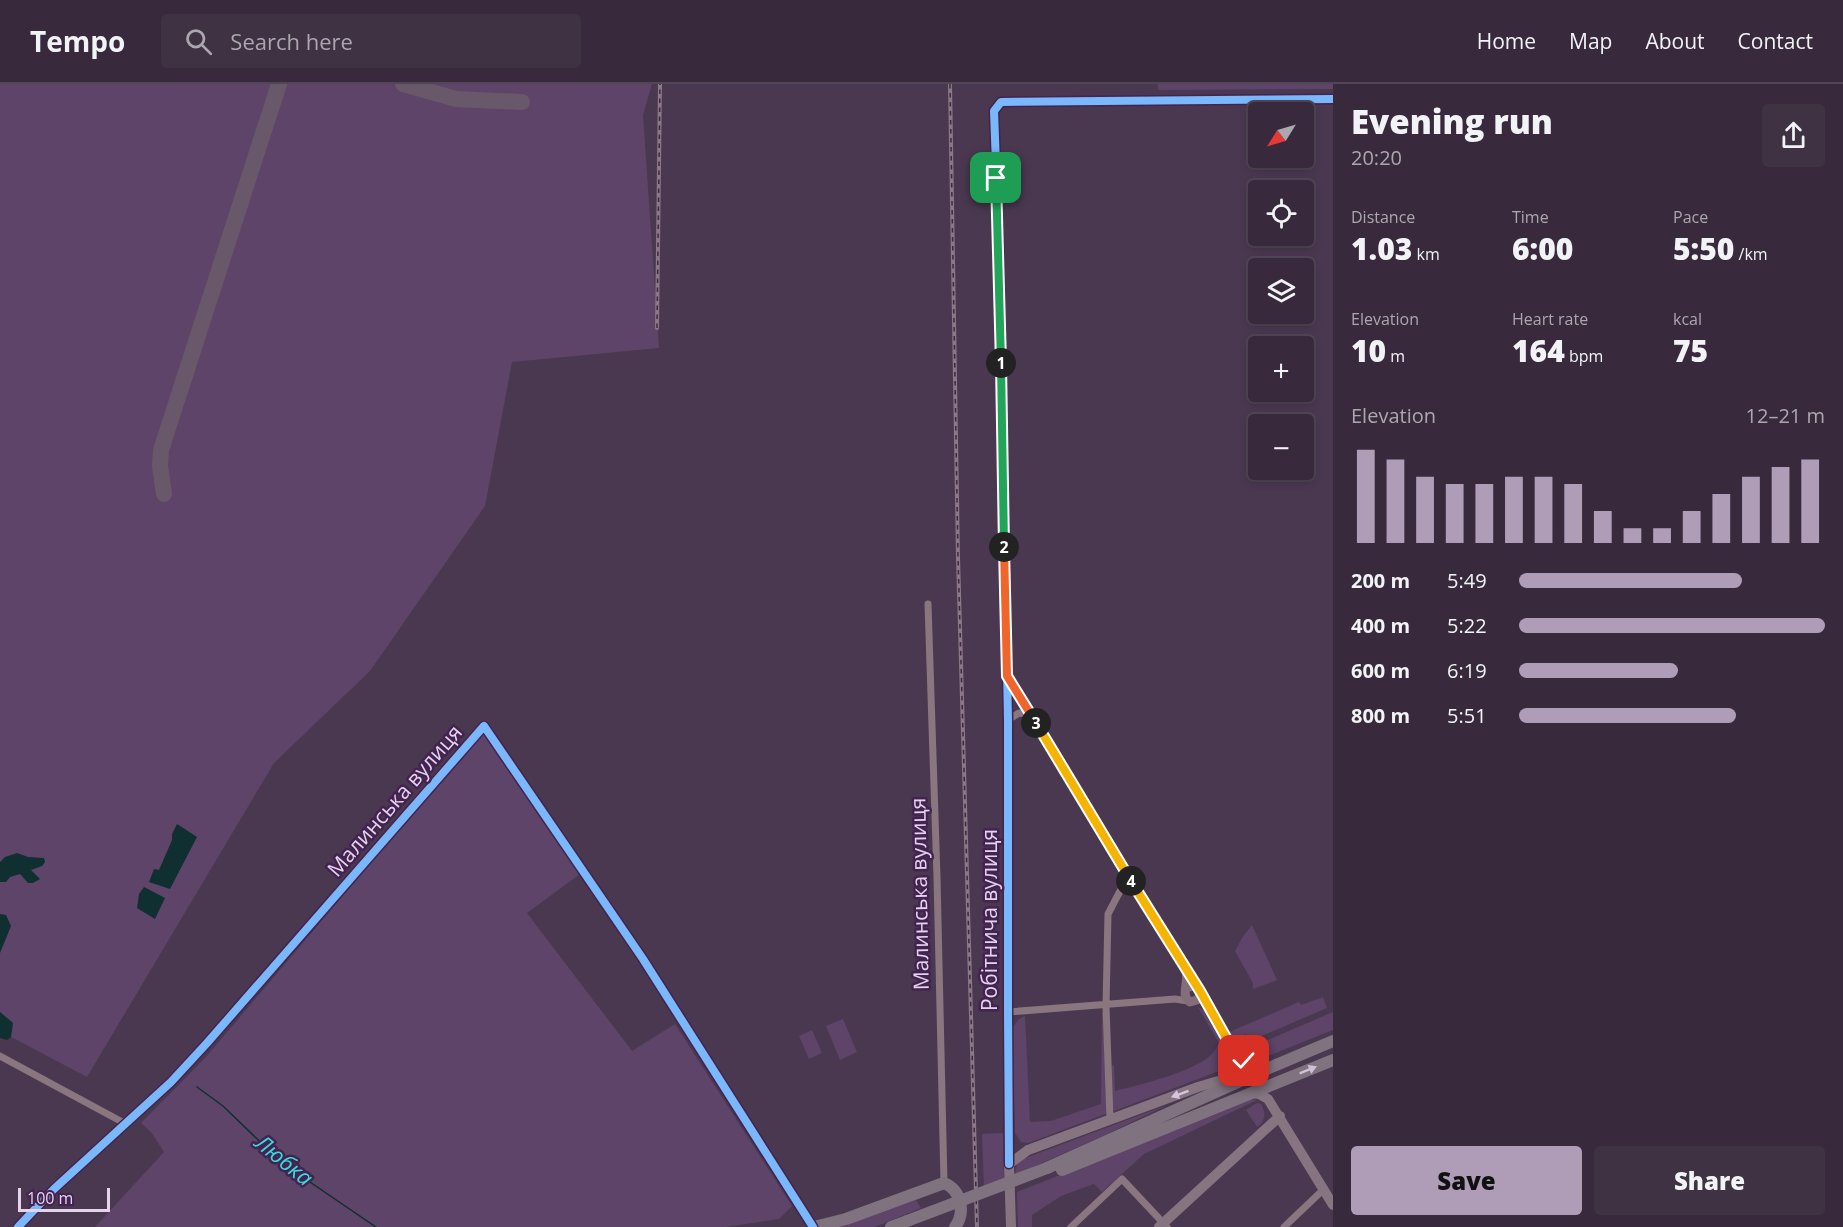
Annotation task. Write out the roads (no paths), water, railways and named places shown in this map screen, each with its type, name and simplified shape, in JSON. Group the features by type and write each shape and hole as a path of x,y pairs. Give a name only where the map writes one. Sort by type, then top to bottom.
{"highway":[{"path":"1048,1171 1269,1068 1333,1041"},
{"path":"891,1227 911,1224 1333,1060"},
{"path":"813,1227 846,1219 944,1183 949,1185 960,1200 962,1211 960,1221 955,1227"}],"main road":[{"path":"1009,1164 1028,1150 1110,1119 1225,1079 1235,1084"},
{"path":"1280,1116 1275,1096 1277,1087 1283,1080"},
{"path":"1252,1093 1268,1099 1333,1205"},
{"path":"1163,1226 1280,1116"},
{"name":"Робітнича вулиця","path":"1009,1164 1011,1227"}],"street":[{"name":"Робітнича вулиця","path":"1009,1164 1008,720 999,246 994,111 1001,102 1333,99"},
{"name":"Малинська вулиця","path":"928,604 944,1183"},
{"path":"1007,676 1209,1007 1233,1050 1235,1084"},
{"path":"1008,720 1020,713 1031,715"},
{"name":"Малинська вулиця","path":"18,1227 54,1189 171,1082 207,1044 484,726 643,958 813,1227"},
{"path":"1110,1119 1106,1006 1108,914 1128,876"},
{"path":"1185,967 1188,979 1185,998 1191,1002"},
{"path":"1175,999 1185,989 1194,986 1199,990 1200,998 1191,1002"},
{"path":"1008,1012 1175,999 1209,1007"},
{"path":"1233,1050 1244,1061 1260,1068 1269,1068"},
{"path":"0,1056 126,1124"},
{"path":"1010,1145 1028,1150"},
{"path":"1071,1227 1122,1179 1163,1226"},
{"path":"1284,1227 1324,1189"}],"waterway":[{"name":"Любка","path":"197,1087 223,1106 282,1163 376,1227"}],"railway":[{"path":"657,328 660,84"},
{"path":"950,84 958,557 977,1227"}]}
